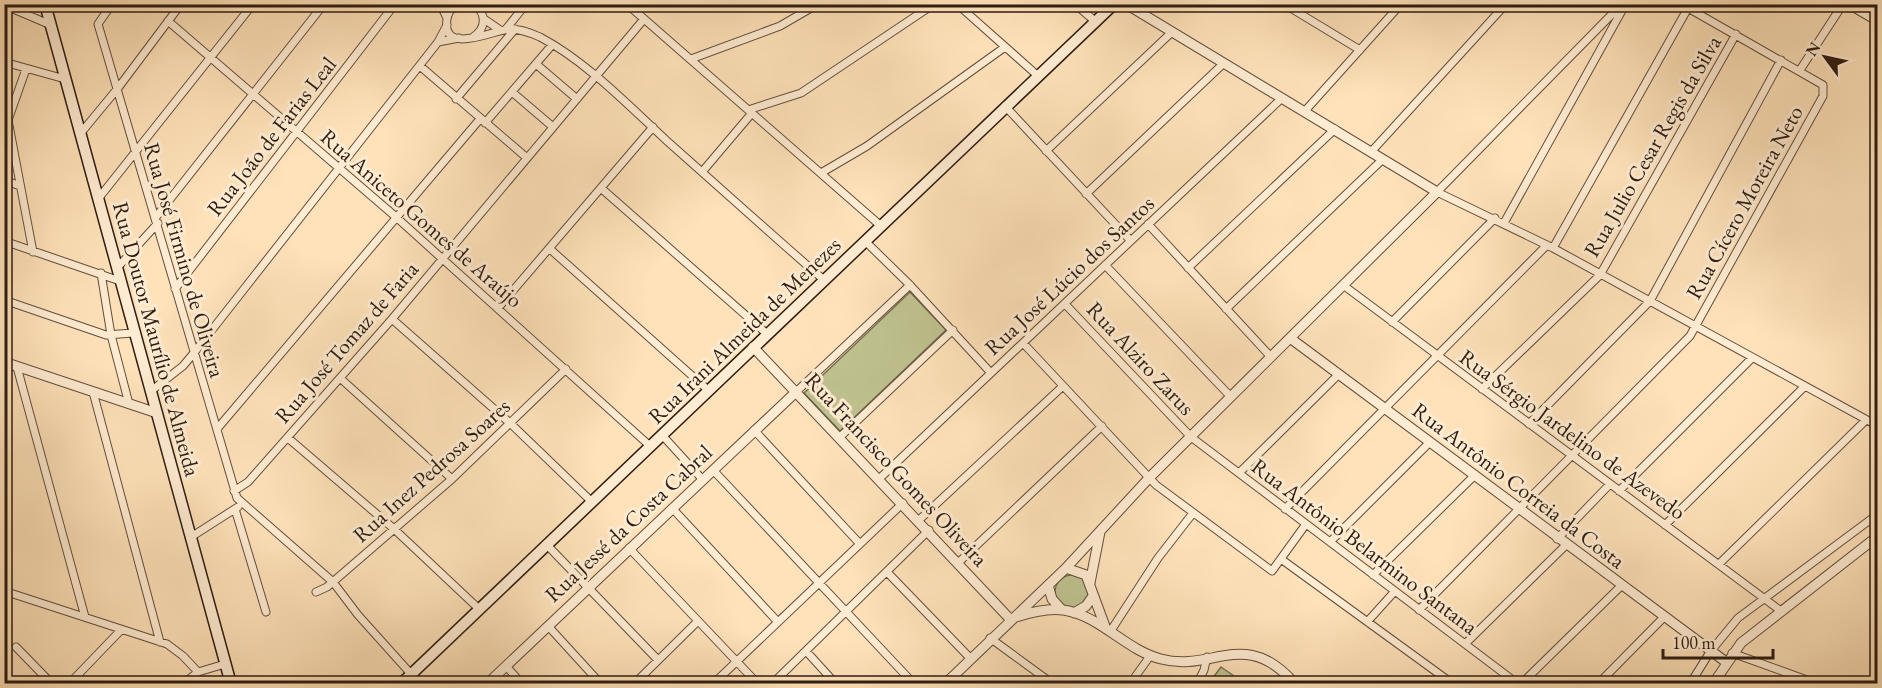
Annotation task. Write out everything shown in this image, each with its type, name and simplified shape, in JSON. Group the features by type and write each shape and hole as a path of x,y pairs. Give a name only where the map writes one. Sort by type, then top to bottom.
{"main road":[{"name":"Rua Doutor Maurílio de Almeida","path":"45,4 231,684"},
{"name":"Rua Irani Almeida de Menezes","path":"405,681 478,608 1114,4"}],"street":[{"name":"Rua José Firmino de Oliveira","path":"112,4 98,24 135,154 157,220 193,354 234,491 243,504 333,582 405,681"},
{"path":"80,134 181,4"},
{"path":"98,198 211,59 252,4"},
{"path":"117,268 157,220 324,4"},
{"name":"Rua João de Farias Leal","path":"175,290 396,4"},
{"path":"440,4 453,35 459,38"},
{"path":"471,38 481,31 484,19 481,10 474,4"},
{"path":"503,29 526,4"},
{"path":"629,7 643,4"},
{"path":"691,59 780,26 818,4"},
{"path":"702,172 750,111 801,93 934,4"},
{"path":"957,4 1037,75"},
{"path":"1075,4 1096,22"},
{"path":"1126,4 1437,192 1496,218 1878,426"},
{"path":"1284,4 1360,50"},
{"path":"1304,112 1401,4"},
{"path":"1371,152 1506,4"},
{"path":"951,682 990,638 1066,568 1150,477 1624,4"},
{"path":"1504,223 1624,4"},
{"path":"1285,509 1550,247 1684,6 1800,70 1845,4 1878,21"},
{"path":"4,5 51,25"},
{"path":"151,391 183,366 340,169 438,42 455,5"},
{"path":"629,7 881,226"},
{"path":"484,19 503,29"},
{"name":"Rua José Tomaz de Faria","path":"234,491 243,487 392,319 644,19"},
{"name":"Rua Aniceto Gomes de Araújo","path":"168,21 396,217 650,446"},
{"path":"438,42 459,38 479,38 503,29 515,29 552,45 595,77 824,280"},
{"path":"456,99 515,29"},
{"path":"1046,151 1172,32"},
{"name":"Rua Julio Cesar Regis da Silva","path":"1482,389 1600,275 1736,34"},
{"path":"217,429 396,217 482,121 512,92 552,45"},
{"path":"821,173 874,140 1005,47"},
{"path":"1528,424 1650,301 1781,60"},
{"path":"4,62 65,79"},
{"path":"1086,194 1224,63"},
{"path":"536,64 577,99"},
{"path":"420,66 527,158"},
{"path":"26,69 6,120 33,252"},
{"name":"Rua Cícero Moreira Neto","path":"1419,610 1683,344 1696,327 1823,96 1823,85 1800,70"},
{"path":"512,92 553,127"},
{"name":"Rua José Lúcio dos Santos","path":"880,478 1282,98"},
{"path":"1005,106 1130,240"},
{"path":"498,308 602,189 652,127"},
{"path":"1188,268 1335,129"},
{"path":"1226,309 1383,159"},
{"path":"4,180 20,186"},
{"path":"602,189 767,334"},
{"path":"1392,322 1496,218"},
{"path":"1148,225 1270,357"},
{"path":"4,241 101,273 120,282"},
{"path":"865,241 953,330 991,373"},
{"path":"550,249 708,390"},
{"path":"1105,265 1231,397"},
{"path":"101,273 111,335 129,404"},
{"path":"797,391 910,285"},
{"name":"Rua Sérgio Jardelino de Azevedo","path":"1343,285 1781,611"},
{"path":"4,300 96,333 111,335 134,333"},
{"name":"Rua Alziro Zarus","path":"1065,304 1191,437"},
{"path":"392,319 510,423 591,501"},
{"path":"841,436 953,330"},
{"name":"Rua Antônio Correia da Costa","path":"1290,338 1726,662"},
{"path":"1023,343 1162,490 1272,571 1306,524"},
{"name":"Rua Francisco Gomes Oliveira","path":"753,347 841,436 1010,619"},
{"path":"1619,491 1752,358"},
{"path":"4,362 157,413"},
{"path":"17,367 85,617"},
{"name":"Rua Inez Pedrosa Soares","path":"316,592 333,582 452,479 566,369"},
{"path":"1239,474 1339,374"},
{"path":"340,378 452,479"},
{"path":"919,520 1063,386"},
{"path":"1665,525 1805,386"},
{"name":"Rua Jessé da Costa Cabral","path":"487,684 797,391"},
{"path":"93,393 160,642"},
{"path":"1719,564 1866,420"},
{"path":"959,562 1102,426"},
{"path":"754,430 860,544"},
{"path":"662,435 702,480"},
{"name":"Rua Antônio Belarmino Santana","path":"1191,437 1519,684"},
{"path":"288,438 393,528 478,608"},
{"path":"1330,542 1430,442"},
{"path":"713,470 914,684"},
{"path":"1373,575 1475,475"},
{"path":"1557,538 1610,484"},
{"path":"713,684 903,503"},
{"path":"191,537 243,504"},
{"path":"672,508 778,622"},
{"path":"235,509 266,612"},
{"path":"1108,630 1158,558 1193,513"},
{"path":"1690,684 1710,652 1738,618 1762,597 1878,514"},
{"path":"1101,528 1090,583 1093,596 1108,630"},
{"path":"772,684 929,530"},
{"path":"1713,684 1732,653 1781,611 1878,536"},
{"path":"546,544 658,660"},
{"path":"1465,644 1566,545"},
{"path":"629,548 758,684"},
{"path":"1281,559 1453,684"},
{"path":"1066,568 1079,571 1090,583"},
{"path":"886,572 971,659"},
{"path":"4,580 6,591 160,642 183,656 198,672"},
{"path":"1048,585 1052,599 1062,610"},
{"path":"1519,684 1621,586"},
{"path":"1368,621 1395,591"},
{"path":"1074,613 1086,606 1093,596"},
{"path":"1010,619 1034,612 1062,610 1074,613 1108,630 1150,656 1175,661 1231,654 1256,656 1280,669 1294,684"},
{"path":"1598,684 1664,617"},
{"path":"634,684 698,621"},
{"path":"548,626 600,684"},
{"path":"69,684 120,630"},
{"path":"990,638 1053,684"},
{"path":"16,647 52,684"},
{"path":"806,651 836,684"},
{"path":"1732,653 1818,684"},
{"path":"1130,684 1150,656"},
{"path":"1197,684 1207,657"},
{"path":"183,684 198,672 225,664"},
{"path":"506,666 522,684"},
{"path":"1791,684 1796,676"}],"green space":[{"path":"910,292 946,330 840,431 804,393"},
{"path":"1072,575 1084,580 1089,592 1084,604 1072,609 1060,604 1055,592 1060,580"},
{"path":"1221,667 1244,683 1209,683"}]}
